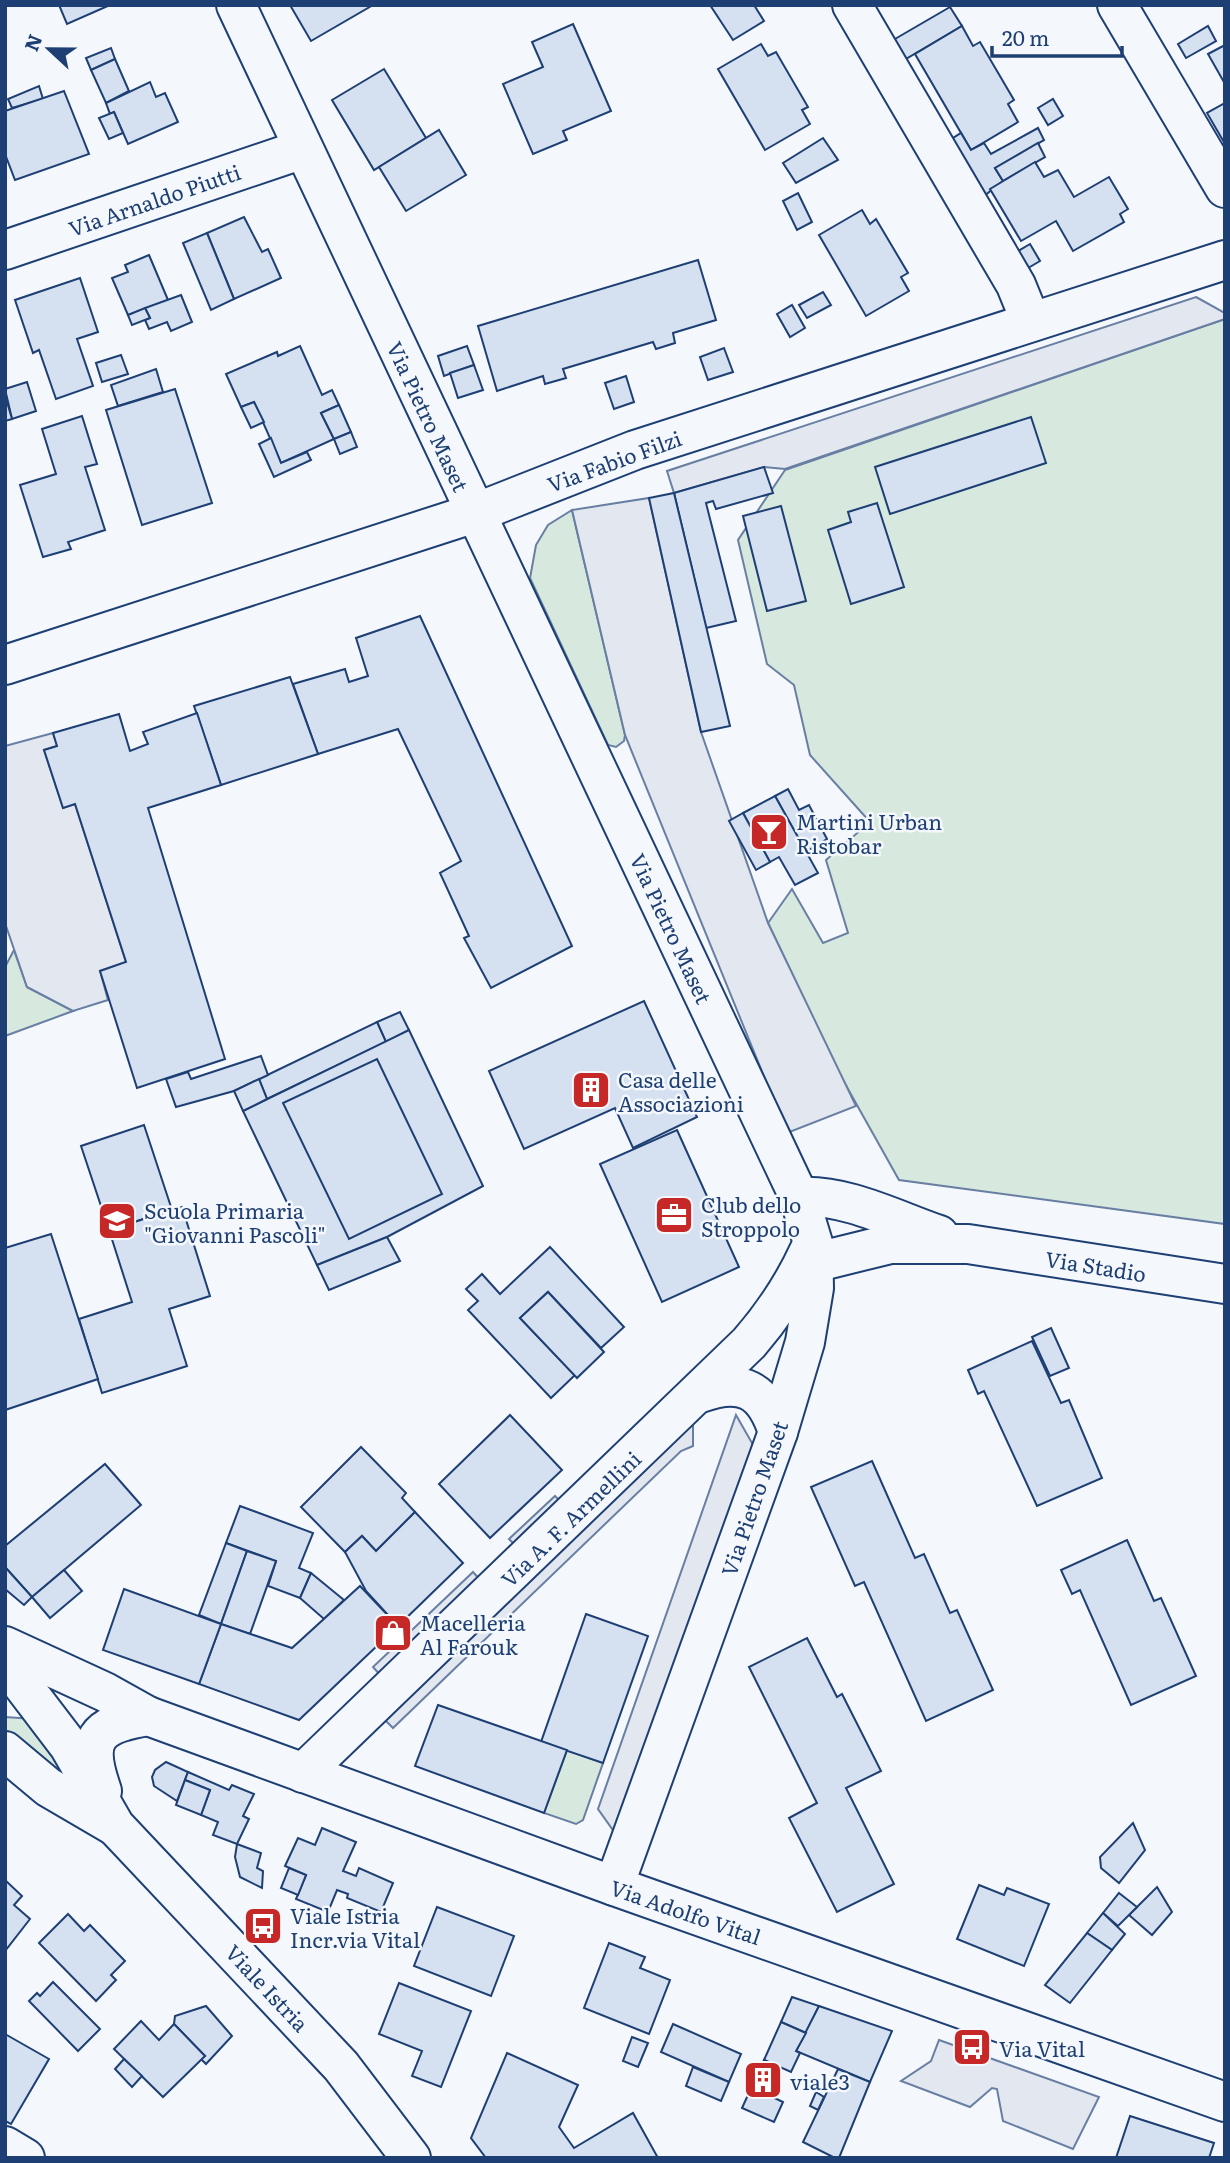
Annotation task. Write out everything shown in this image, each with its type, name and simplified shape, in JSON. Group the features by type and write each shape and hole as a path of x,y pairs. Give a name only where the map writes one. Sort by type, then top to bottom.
{"street":[{"name":"Via Pietro Maset","path":"236,5 799,1197 813,1253 814,1288 805,1342 778,1432 614,1886"},
{"path":"852,5 1016,285 1031,322"},
{"path":"1117,5 1225,188"},
{"name":"Via Arnaldo Piutti","path":"5,250 303,149"},
{"name":"Via Fabio Filzi","path":"5,665 475,513 635,450 1225,260"},
{"name":"Via Stadio","path":"799,1197 821,1196 839,1200 968,1244"},
{"name":"Via Stadio","path":"813,1253 890,1244 968,1244 1225,1284"},
{"name":"Via A. F. Armellini","path":"303,1773 700,1393 774,1313 813,1253"},
{"path":"700,1393 725,1384 744,1387 766,1405 778,1432"},
{"name":"Via Adolfo Vital","path":"5,1646 105,1692 148,1716 614,1886 1225,2102"},
{"name":"Viale Istria","path":"5,1662 22,1702 69,1746 115,1826 341,2066 411,2158"},
{"name":"Via Adolfo Vital","path":"22,1702 148,1716"},
{"path":"115,1826 92,1760 94,1744 104,1730 113,1725 148,1716"},
{"name":"Viale Istria","path":"5,1751 48,1787 115,1826"},
{"path":"5,2146 25,2158"}],"shaded area":[{"path":"1196,297 1225,313 1225,319 785,469 764,467 674,493 667,471"},
{"path":"1225,319 1225,1224 899,1180 839,1073 768,923 792,889 823,943 848,933 826,860 870,822 810,755 794,685 767,664 738,540 785,470"},
{"path":"649,498 701,732 768,923 856,1106 787,1133 625,735 572,510"},
{"path":"572,510 625,735 624,741 616,747 608,745 530,578 536,545 548,525"},
{"path":"53,733 57,746 44,750 63,808 75,804 126,962 100,971 108,1000 73,1011 27,987 5,923 5,746"},
{"path":"14,950 27,987 73,1011 5,1036 5,967"},
{"path":"736,1415 756,1450 620,1840 598,1809"},
{"path":"693,1422 693,1446 681,1451 393,1728 382,1717"},
{"path":"555,1496 564,1505 519,1549 509,1539"},
{"path":"473,1572 482,1582 382,1677 373,1667"},
{"path":"5,1717 34,1719 77,1784 5,1736"},
{"path":"567,1750 603,1763 583,1820 576,1824 544,1813"},
{"path":"939,2040 1099,2097 1073,2149 1003,2121 997,2089 992,2088 970,2107 901,2081 931,2061"}],"building":[{"path":"59,5 110,5 67,24"},
{"path":"290,5 373,5 311,41"},
{"path":"710,5 754,5 764,21 733,40"},
{"path":"950,7 962,26 887,70 876,50"},
{"path":"573,24 611,111 563,131 567,140 533,154 503,84 543,67 532,42"},
{"path":"962,26 973,46 980,42 1014,100 1008,104 1018,122 971,150 915,54"},
{"path":"1208,26 1216,41 1186,58 1178,44"},
{"path":"761,44 768,56 776,52 808,107 802,110 810,124 765,150 718,69"},
{"path":"1225,45 1225,84 1208,54"},
{"path":"111,48 115,59 91,70 86,58"},
{"path":"115,59 129,91 106,103 91,70"},
{"path":"384,69 426,138 374,170 332,100"},
{"path":"150,82 156,97 165,93 178,122 128,144 114,112 110,114 106,103"},
{"path":"39,86 43,99 12,108 8,99"},
{"path":"64,91 89,154 15,180 5,154 5,111"},
{"path":"1053,99 1063,116 1048,125 1038,108"},
{"path":"1225,103 1225,144 1207,113"},
{"path":"114,112 123,133 109,139 99,118"},
{"path":"1038,128 1044,140 995,168 1003,181 979,200 945,143 961,133 971,150 984,143 991,154"},
{"path":"439,130 466,175 406,211 379,167"},
{"path":"823,138 838,160 796,183 783,163"},
{"path":"1038,143 1045,157 1003,181 995,168"},
{"path":"1035,162 1044,177 1058,170 1074,197 1109,177 1128,209 1120,214 1124,222 1073,251 1056,221 1021,241 990,189"},
{"path":"798,193 812,222 797,230 783,201"},
{"path":"862,210 870,224 876,219 908,273 901,277 909,291 866,316 819,235"},
{"path":"244,217 262,252 268,249 281,278 234,299 207,233"},
{"path":"207,233 234,299 211,310 183,243"},
{"path":"1030,244 1040,261 1018,274 1008,257"},
{"path":"149,255 168,300 128,315 112,278 128,272 125,265"},
{"path":"698,260 716,320 673,333 675,343 656,349 653,342 563,369 566,378 545,384 543,376 497,391 478,326"},
{"path":"80,278 98,332 77,339 93,386 56,399 39,350 33,353 15,300"},
{"path":"823,292 831,305 807,318 799,305"},
{"path":"181,295 192,322 171,331 167,322 149,329 145,320 150,318 145,308"},
{"path":"792,305 805,328 790,337 777,314"},
{"path":"145,308 150,318 132,325 128,315"},
{"path":"300,346 322,395 332,390 339,405 321,413 334,439 281,463 254,402 241,407 226,374 277,352 278,356"},
{"path":"467,346 474,365 444,376 438,356"},
{"path":"724,348 733,372 708,380 700,357"},
{"path":"121,355 128,374 102,382 96,363"},
{"path":"474,365 483,390 458,398 450,373"},
{"path":"156,369 163,392 118,406 111,385"},
{"path":"626,376 634,402 614,409 605,383"},
{"path":"27,382 36,411 12,419 5,389"},
{"path":"175,389 212,503 142,525 106,410"},
{"path":"5,395 12,419 5,421"},
{"path":"254,402 264,422 251,428 241,407"},
{"path":"339,405 351,432 334,439 321,413"},
{"path":"82,416 97,464 85,467 105,530 68,542 71,549 43,557 20,485 56,474 42,429"},
{"path":"1031,417 1046,463 890,514 875,467"},
{"path":"351,432 357,447 340,454 334,439"},
{"path":"271,438 281,463 307,452 311,460 274,477 259,444"},
{"path":"764,467 773,493 716,509 713,501 706,503 736,621 706,628 674,493"},
{"path":"674,493 730,726 701,732 649,498"},
{"path":"877,503 904,587 851,604 828,530 851,522 848,512"},
{"path":"781,506 806,601 767,611 743,516"},
{"path":"420,616 572,946 491,988 464,938 469,936 440,873 461,861 398,729 318,754 293,684 345,669 349,682 368,676 356,638"},
{"path":"290,677 318,754 221,785 194,706"},
{"path":"197,713 221,785 148,808 225,1059 137,1088 100,971 126,962 75,804 63,808 44,750 57,746 53,733 119,714 130,751 148,744 143,732"},
{"path":"788,789 799,810 809,805 827,839 806,852 775,796"},
{"path":"775,796 818,873 795,885 779,857 770,862 743,813"},
{"path":"743,813 770,862 756,870 729,821"},
{"name":"Casa delle Associazioni","path":"644,1001 697,1117 633,1148 615,1108 524,1149 489,1071"},
{"path":"400,1012 409,1030 386,1042 377,1022"},
{"path":"377,1022 386,1042 267,1099 259,1079"},
{"path":"409,1030 483,1186 387,1237 317,1265 243,1111"},
{"path":"261,1056 268,1075 234,1091 176,1107 166,1079 188,1072 191,1079"},
{"path":"377,1059 442,1194 349,1239 283,1103"},
{"path":"259,1079 267,1099 243,1111 234,1091"},
{"path":"144,1125 172,1210 109,1230 81,1146"},
{"path":"677,1130 739,1267 662,1302 600,1164"},
{"path":"182,1207 210,1296 169,1309 187,1366 102,1393 79,1319 132,1302 109,1230"},
{"path":"51,1234 98,1379 5,1410 5,1248"},
{"path":"387,1237 400,1261 329,1290 317,1265"},
{"path":"550,1247 624,1327 601,1348 548,1292 520,1318 575,1375 551,1398 468,1310 478,1301 466,1289 482,1274 500,1294"},
{"path":"548,1292 604,1352 577,1378 520,1318"},
{"path":"1051,1328 1069,1368 1050,1376 1032,1337"},
{"path":"1032,1341 1061,1403 1069,1400 1102,1478 1037,1506 984,1391 978,1394 968,1370"},
{"path":"510,1415 562,1470 490,1538 439,1484"},
{"path":"361,1447 406,1493 402,1498 415,1512 376,1551 362,1536 345,1552 301,1507"},
{"path":"872,1461 915,1558 924,1554 950,1613 957,1610 993,1690 926,1721 864,1582 855,1586 811,1487"},
{"path":"105,1464 141,1505 32,1597 5,1567 5,1546"},
{"path":"240,1506 313,1533 299,1568 311,1573 300,1598 268,1586 276,1561 226,1543"},
{"path":"415,1512 463,1563 398,1626 366,1591 345,1552 362,1536 376,1551"},
{"path":"1127,1540 1154,1601 1161,1598 1196,1676 1131,1705 1080,1590 1072,1594 1061,1570"},
{"path":"226,1543 247,1551 221,1624 199,1615"},
{"path":"247,1551 276,1561 250,1634 221,1624"},
{"path":"5,1567 32,1597 24,1605 5,1589"},
{"path":"64,1570 82,1591 50,1618 32,1597"},
{"path":"311,1573 344,1600 324,1619 300,1598"},
{"path":"360,1586 398,1626 299,1720 199,1684 221,1624 292,1648"},
{"path":"124,1589 221,1624 199,1684 103,1650"},
{"path":"586,1614 648,1636 603,1763 541,1742"},
{"path":"807,1638 837,1697 842,1694 881,1771 846,1788 894,1884 837,1912 789,1818 817,1803 749,1667"},
{"path":"438,1705 567,1750 544,1813 415,1766"},
{"path":"166,1762 188,1772 177,1801 154,1786 152,1777 155,1770"},
{"path":"188,1772 229,1790 232,1785 254,1794 243,1816 249,1819 237,1844 213,1835 218,1822 201,1815 210,1790 185,1780"},
{"path":"185,1780 210,1790 201,1815 176,1805"},
{"path":"1133,1823 1145,1850 1119,1883 1101,1868 1100,1857"},
{"path":"322,1828 356,1842 343,1871 356,1876 359,1868 393,1883 381,1912 347,1898 348,1894 337,1890 328,1912 296,1899 306,1875 285,1866 298,1838 315,1845"},
{"path":"237,1844 261,1853 257,1868 263,1871 262,1888 240,1877 235,1857"},
{"path":"289,1868 306,1875 298,1895 281,1888"},
{"path":"5,1880 22,1896 14,1905 30,1919 5,1951"},
{"path":"979,1885 1004,1895 1007,1888 1049,1904 1024,1966 957,1939"},
{"path":"1157,1887 1172,1912 1152,1935 1129,1915"},
{"path":"1119,1893 1137,1907 1118,1926 1103,1913"},
{"path":"437,1907 514,1936 491,1996 414,1966"},
{"path":"1103,1913 1125,1934 1112,1950 1087,1933"},
{"path":"68,1914 84,1931 90,1925 125,1961 111,1975 116,1980 96,2001 39,1943"},
{"path":"1087,1933 1112,1950 1070,2003 1045,1985"},
{"path":"609,1943 645,1957 640,1968 670,1980 649,2034 584,2008"},
{"path":"53,1982 100,2029 78,2051 29,2001 37,1993 40,1996"},
{"path":"399,1983 471,2011 441,2087 412,2076 422,2051 379,2034"},
{"path":"792,1997 819,2006 806,2033 781,2022"},
{"path":"206,2006 232,2036 206,2064 201,2059 205,2056 174,2024 175,2016"},
{"path":"819,2006 892,2031 870,2082 796,2051"},
{"path":"141,2021 159,2040 174,2024 205,2056 163,2097 114,2049"},
{"path":"781,2022 806,2033 796,2051 800,2053 791,2072 764,2060"},
{"path":"673,2024 741,2054 729,2082 661,2052"},
{"path":"5,2034 49,2059 11,2124 5,2121"},
{"path":"632,2037 648,2043 638,2067 623,2061"},
{"path":"507,2053 578,2085 559,2127 574,2148 633,2113 658,2158 486,2158 471,2138"},
{"path":"124,2059 142,2076 132,2087 115,2069"},
{"name":"viale3","path":"764,2060 778,2066 766,2094 783,2102 774,2122 742,2108"},
{"path":"693,2067 729,2082 721,2101 686,2086"},
{"path":"838,2069 870,2082 839,2158 835,2158 803,2142"},
{"path":"816,2092 824,2097 818,2110 810,2106"},
{"path":"1130,2116 1214,2143 1209,2158 1116,2158"}],"place":[{"name":"Martini Urban Ristobar","path":"769,832"},
{"name":"Casa delle Associazioni","path":"591,1090"},
{"name":"Club dello Stroppolo","path":"674,1215"},
{"name":"Scuola Primaria \"Giovanni Pascoli\"","path":"117,1221"},
{"name":"Macelleria Al Farouk","path":"393,1633"},
{"name":"Viale Istria Incr.via Vital","path":"263,1926"},
{"name":"Via Vital","path":"972,2047"},
{"name":"viale3","path":"763,2080"}]}
